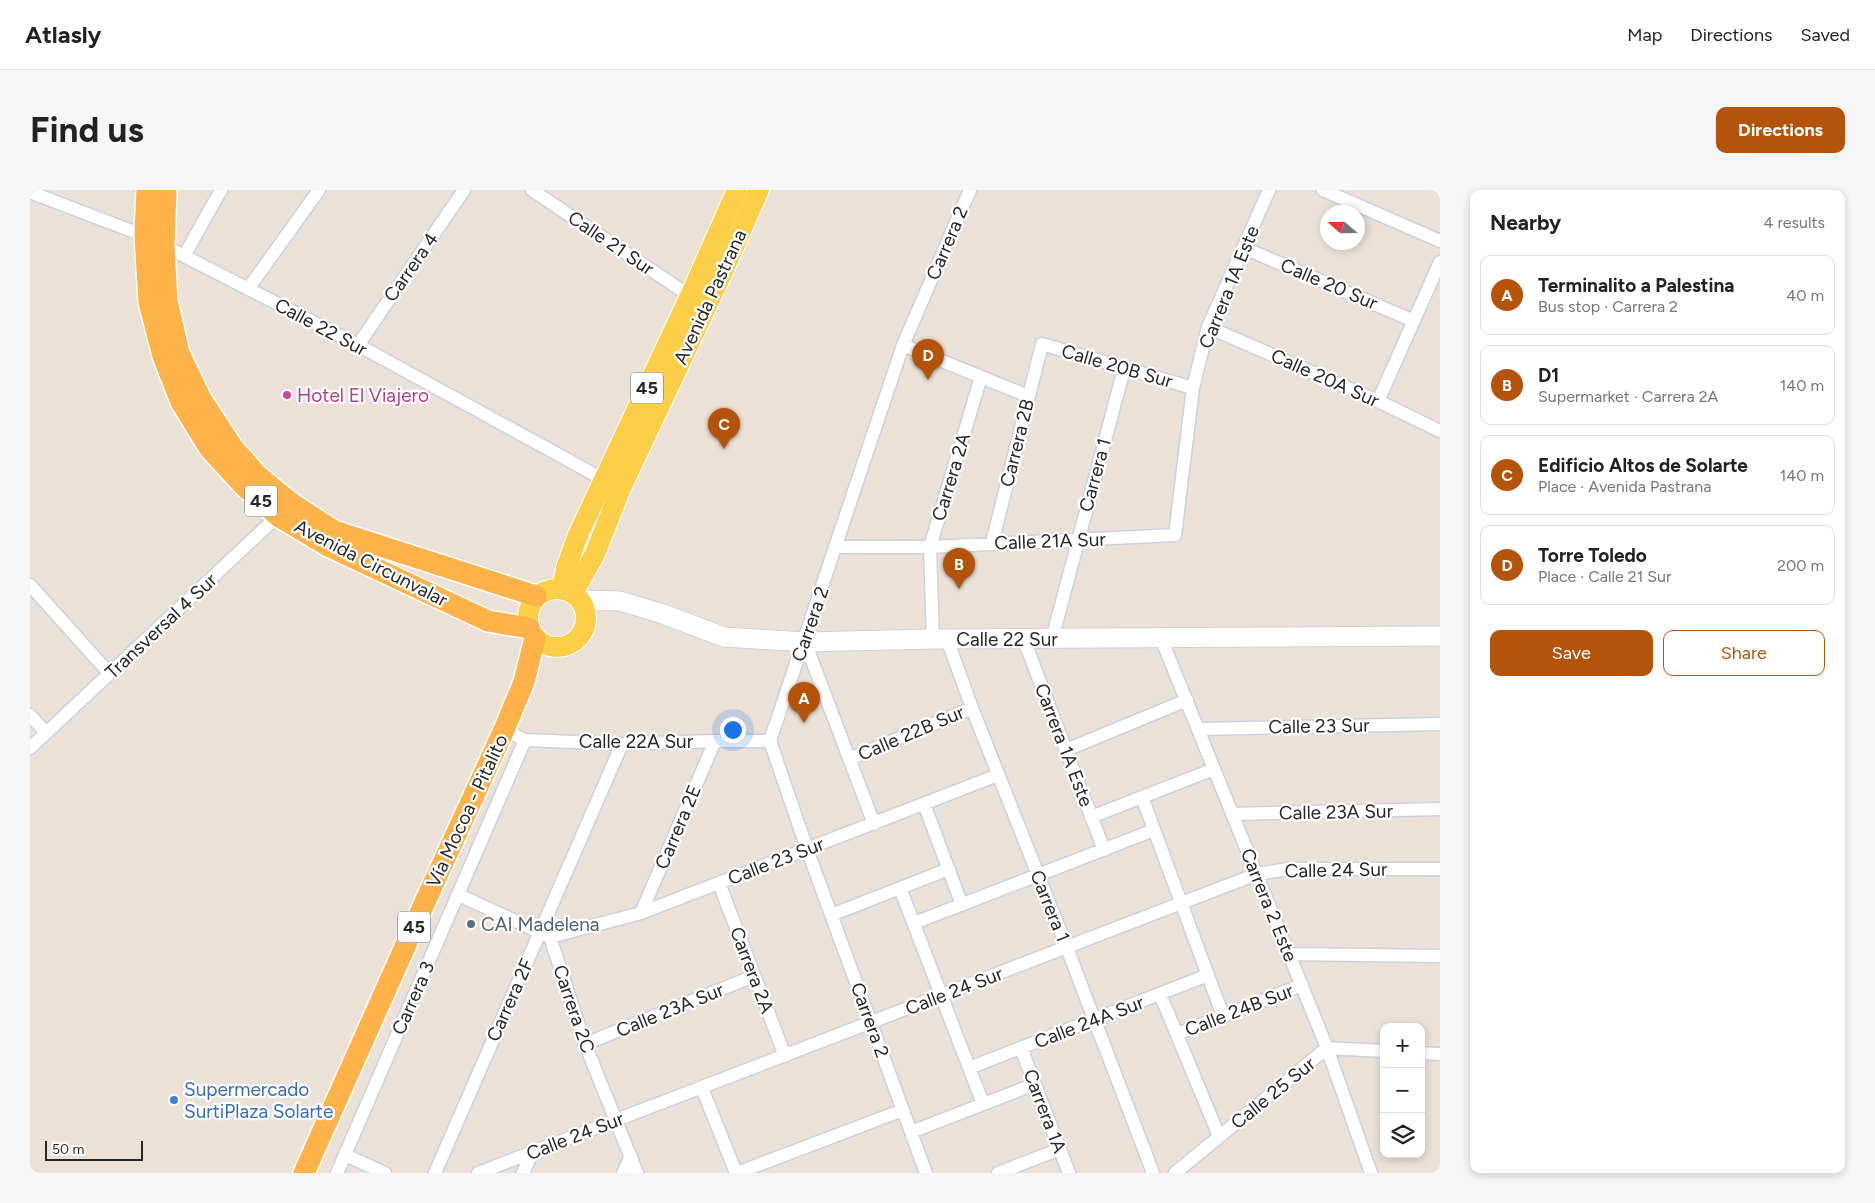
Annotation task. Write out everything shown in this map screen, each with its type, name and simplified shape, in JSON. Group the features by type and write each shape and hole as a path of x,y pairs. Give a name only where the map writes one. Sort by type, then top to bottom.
{"highway":[{"name":"Avenida Circunvalar","path":"146,190 145,236 149,302 163,356 181,402 210,449 244,486 285,510 334,531 536,596"},
{"name":"Avenida Circunvalar","path":"166,190 164,246 167,301 179,353 201,399 233,448 285,510 328,546 488,621 538,637"},
{"name":"Vía Mocoa - Pitalito","path":"304,1173 504,730 524,682 538,637"}],"main road":[{"name":"Avenida Pastrana","path":"698,301 737,190"},
{"name":"Avenida Pastrana","path":"575,598 595,554 613,484 698,301 759,190"},
{"path":"548,589 575,598 584,627 576,639 563,646 538,637 528,611 536,596 548,589"},
{"name":"Calle 22 Sur","path":"575,598 620,601 663,614 724,637 805,642 940,639 1052,640 1440,636"}],"street":[{"path":"184,256 222,190"},
{"path":"248,289 319,190"},
{"name":"Carrera 4","path":"358,345 464,190"},
{"name":"Calle 21 Sur","path":"532,190 698,301"},
{"name":"Carrera 2","path":"926,1173 807,849 770,741 904,345 970,190"},
{"name":"Carrera 1A Este","path":"1174,536 1193,388 1208,327 1269,190"},
{"path":"1323,190 1440,241"},
{"name":"Calle 22 Sur","path":"30,192 145,236 358,345 613,484"},
{"name":"Calle 20 Sur","path":"1244,248 1414,321"},
{"path":"1378,402 1440,262"},
{"name":"Calle 20A Sur","path":"1208,327 1440,431"},
{"name":"Calle 20B Sur","path":"1042,344 1193,388"},
{"name":"Carrera 2B","path":"992,543 1042,344"},
{"path":"904,345 1028,396"},
{"name":"Carrera 1","path":"1052,640 1124,369"},
{"name":"Carrera 2A","path":"940,639 930,547 981,377"},
{"name":"Transversal 4 Sur","path":"30,748 285,510"},
{"name":"Calle 21A Sur","path":"836,547 930,547 1174,536"},
{"path":"30,585 109,674"},
{"name":"Carrera 2 Este","path":"1161,638 1327,1048 1372,1173"},
{"name":"Carrera 1","path":"940,639 972,708 1153,1173"},
{"name":"Carrera 1A Este","path":"1024,640 1104,850"},
{"path":"805,642 874,824"},
{"path":"1066,750 1186,700"},
{"name":"Calle 22B Sur","path":"849,759 972,708"},
{"path":"30,715 46,733"},
{"name":"Calle 23 Sur","path":"1198,729 1440,724"},
{"name":"Calle 22A Sur","path":"504,730 525,740 622,744 770,741"},
{"name":"Carrera 3","path":"337,1173 525,740"},
{"name":"Carrera 2E","path":"641,913 715,741"},
{"name":"Carrera 2F","path":"434,1173 545,934 622,744"},
{"path":"1091,817 1214,769"},
{"name":"Calle 23 Sur","path":"545,934 641,913 998,775"},
{"path":"1142,797 1223,1016"},
{"path":"924,804 962,904"},
{"name":"Calle 23A Sur","path":"1232,814 1440,810"},
{"path":"914,923 1154,830"},
{"path":"831,915 949,869"},
{"name":"Calle 24 Sur","path":"478,1173 1257,874 1288,869 1440,869"},
{"name":"Carrera 2A","path":"719,883 785,1056"},
{"path":"900,888 983,1104"},
{"path":"458,895 545,934"},
{"name":"Carrera 2C","path":"545,934 585,1044 637,1173"},
{"path":"1289,954 1440,956"},
{"name":"Calle 24A Sur","path":"969,1068 1208,975"},
{"name":"Calle 23A Sur","path":"585,1044 754,976"},
{"name":"Calle 24B Sur","path":"1177,1034 1302,986"},
{"path":"1160,994 1219,1136"},
{"name":"Carrera 1A","path":"1021,1048 1069,1173"},
{"name":"Calle 25 Sur","path":"1175,1173 1327,1048 1380,1051"},
{"path":"1425,1053 1440,1054"},
{"path":"911,1132 1035,1084"},
{"path":"702,1088 736,1173 903,1110"},
{"path":"998,1173 1060,1149"},
{"path":"523,1173 532,1153"},
{"path":"344,1155 384,1173"},
{"path":"624,1173 631,1156"}],"place":[{"name":"Torre Toledo","path":"928,380"},
{"name":"Hotel El Viajero","path":"287,395"},
{"name":"Edificio Altos de Solarte","path":"724,449"},
{"name":"D1","path":"959,589"},
{"name":"Terminalito a Palestina","path":"804,723"},
{"name":"CAI Madelena","path":"471,924"},
{"name":"Supermercado SurtiPlaza Solarte","path":"174,1100"}]}
